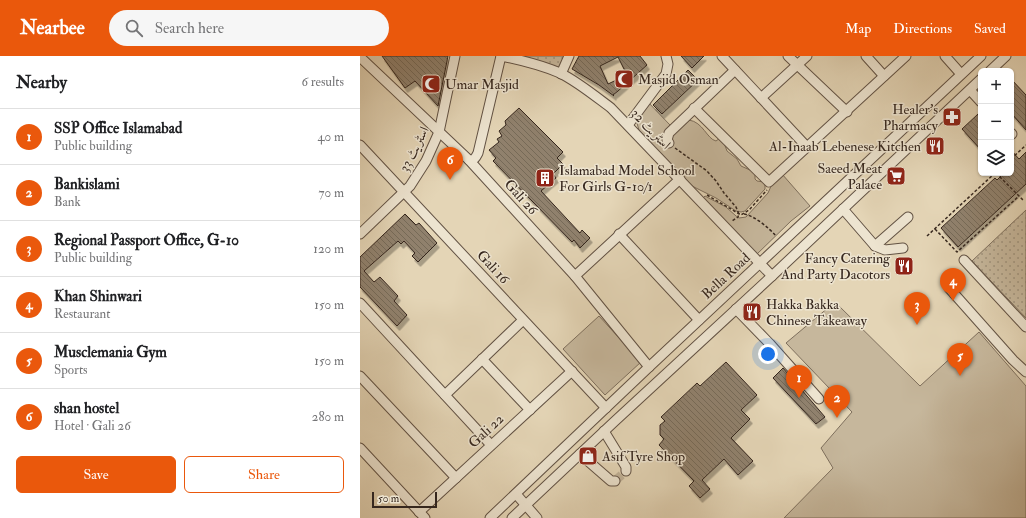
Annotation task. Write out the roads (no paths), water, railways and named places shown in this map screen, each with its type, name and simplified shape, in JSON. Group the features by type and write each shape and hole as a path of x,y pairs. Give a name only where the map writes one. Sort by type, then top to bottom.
{"street":[{"name":"اسٹریٹ 33","path":"361,231 404,193 426,161 439,132 455,56"},
{"name":"اسٹریٹ 32","path":"501,56 540,66 561,74 602,101 628,125 772,276"},
{"path":"473,162 478,153 501,56"},
{"path":"561,74 569,56"},
{"path":"628,125 666,74 668,64 666,56"},
{"path":"722,56 807,147"},
{"path":"788,56 847,112"},
{"path":"761,98 807,56"},
{"path":"866,56 884,76"},
{"path":"694,108 770,182 906,56"},
{"path":"945,56 961,74"},
{"name":"Bella Road","path":"490,518 660,356 981,56"},
{"path":"993,68 1006,56"},
{"name":"Gali 26","path":"361,57 439,132 473,162 575,276 649,367"},
{"path":"669,143 669,133 735,70"},
{"path":"512,518 978,82"},
{"path":"970,90 978,99"},
{"path":"898,134 909,147"},
{"name":"Gali 16","path":"360,145 606,408"},
{"path":"575,276 680,179"},
{"path":"843,208 875,246 885,250 903,248"},
{"path":"875,246 908,217"},
{"path":"619,234 699,320"},
{"path":"964,260 1026,327"},
{"path":"949,288 1013,360 1026,372"},
{"path":"360,303 491,445"},
{"path":"736,309 770,344 819,399"},
{"path":"445,395 523,320"},
{"path":"660,356 672,368"},
{"path":"482,359 530,410"},
{"name":"Gali 22","path":"422,515 456,478 572,371"},
{"path":"360,376 456,478"},
{"path":"604,431 626,467 626,472"},
{"path":"575,438 582,451 610,481 615,481"},
{"path":"360,448 422,515"},
{"path":"516,494 537,518"}],"tunnel":[{"path":"615,481 626,471"}],"place":[{"name":"Masjid Osman","path":"624,79"},
{"name":"Umar Masjid","path":"431,84"},
{"name":"Healer’s Pharmacy","path":"952,117"},
{"name":"Al-Inaab Lebenese Kitchen","path":"935,146"},
{"name":"Saeed Meat Palace","path":"896,176"},
{"name":"Islamabad Model School For Girls G-10/1","path":"545,178"},
{"name":"shan hostel","path":"450,180"},
{"name":"Fancy Catering And Party Dacotors","path":"904,266"},
{"name":"Khan Shinwari","path":"953,301"},
{"name":"Hakka Bakka Chinese Takeaway","path":"752,312"},
{"name":"Regional Passport Office, G-10","path":"917,325"},
{"name":"Musclemania Gym","path":"960,376"},
{"name":"SSP Office Islamabad","path":"799,398"},
{"name":"Bankislami","path":"837,418"},
{"name":"Asif Tyre Shop","path":"588,456"}]}
